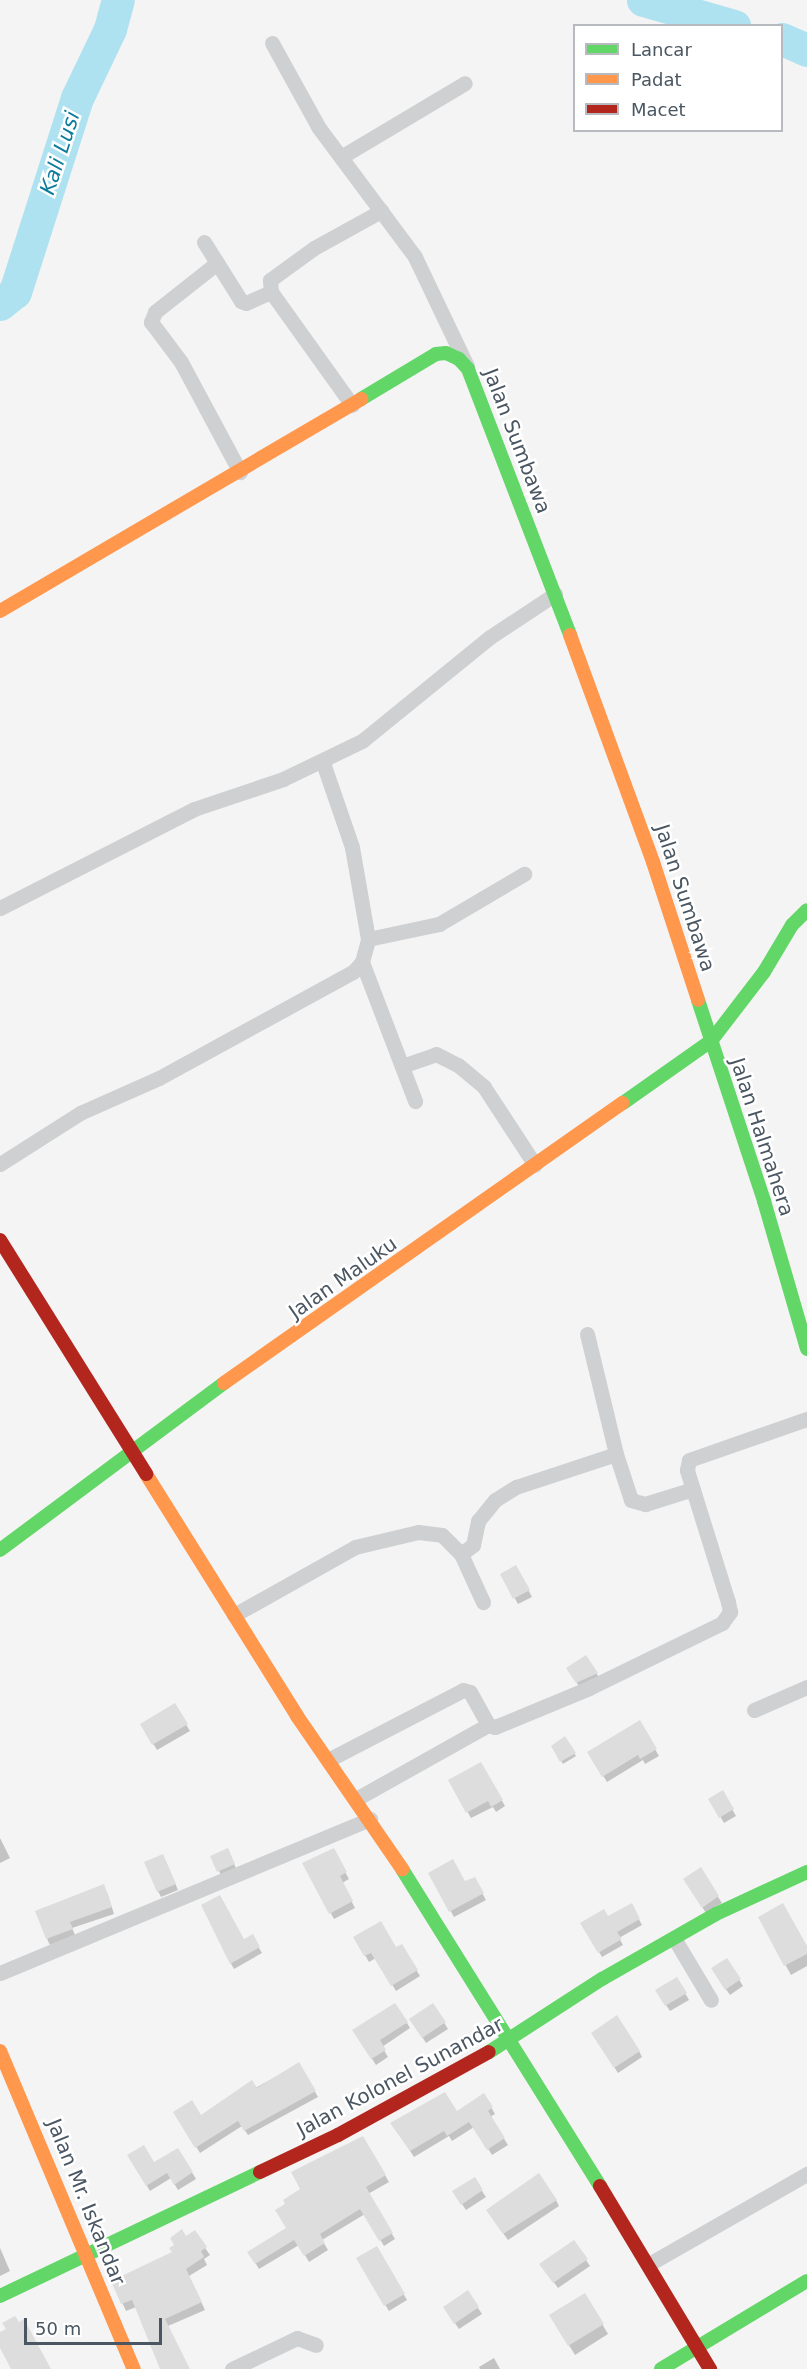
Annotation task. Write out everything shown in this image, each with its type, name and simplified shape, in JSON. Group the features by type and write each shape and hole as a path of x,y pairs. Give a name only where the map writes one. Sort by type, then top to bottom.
{"main road":[{"name":"Jalan Sumbawa","path":"0,611 240,472 436,354 453,355 468,369 555,594 653,862 711,1041"},
{"name":"Jalan Maluku","path":"0,1550 131,1449 711,1041 764,972 792,925 807,910"},
{"name":"Jalan Halmahera","path":"711,1041 807,1349"},
{"path":"0,1240 234,1615 328,1760 370,1819 511,2040 650,2264 710,2369"},
{"name":"Jalan Kolonel Sunandar","path":"0,2296 338,2135 511,2040 602,1979 674,1938 807,1872"},
{"name":"Jalan Mr. Iskandar","path":"0,2051 134,2369"},
{"path":"661,2369 698,2349 807,2281"}],"street":[{"path":"272,43 319,128 415,257 468,369"},
{"path":"341,157 465,83"},
{"path":"351,405 270,292 270,280 279,271 381,211"},
{"path":"204,242 241,301 246,303 270,292"},
{"path":"217,263 155,312 151,322 181,362 240,472"},
{"path":"0,908 194,809 323,763 362,741 490,637 555,594"},
{"path":"0,1164 80,1113 159,1078 353,972 362,962 368,939 352,847 323,763"},
{"path":"368,939 439,924 524,874"},
{"path":"362,962 416,1101"},
{"path":"402,1066 436,1054 458,1065 484,1087 535,1165"},
{"path":"587,1334 627,1490 638,1504 693,1489"},
{"path":"356,1799 488,1725 495,1727 589,1688 727,1618 728,1602 687,1470 694,1456 807,1419"},
{"path":"461,1554 473,1545 478,1521 495,1500 516,1486 616,1454"},
{"path":"234,1615 330,1560 378,1539 435,1532 461,1554 483,1602"},
{"path":"754,1710 807,1687"},
{"path":"328,1760 463,1689 470,1692 488,1725"},
{"path":"0,1972 370,1819"},
{"path":"674,1938 711,2000"},
{"path":"650,2264 807,2174"},
{"path":"232,2369 297,2338 316,2345"}],"building":[{"path":"516,1565 530,1590 513,1599 500,1574"},
{"path":"586,1655 598,1673 576,1683 566,1668"},
{"path":"175,1703 188,1724 152,1745 140,1724"},
{"path":"640,1720 657,1749 640,1759 638,1755 602,1777 587,1752"},
{"path":"565,1736 576,1753 560,1762 551,1746"},
{"path":"481,1762 503,1800 491,1807 488,1801 466,1813 448,1780"},
{"path":"723,1790 734,1809 719,1818 708,1799"},
{"path":"228,1848 235,1864 217,1872 210,1856"},
{"path":"334,1848 347,1872 340,1876 353,1901 329,1914 302,1863"},
{"path":"163,1854 176,1884 157,1892 144,1862"},
{"path":"453,1859 465,1881 475,1877 484,1893 449,1912 428,1873"},
{"path":"701,1867 719,1896 702,1908 683,1879"},
{"path":"104,1884 112,1907 70,1922 73,1929 46,1939 35,1911"},
{"path":"220,1895 244,1939 253,1934 260,1947 230,1964 201,1905"},
{"path":"632,1903 640,1919 617,1932 622,1939 598,1953 580,1923 604,1909 608,1916"},
{"path":"783,1903 807,1946 807,1954 784,1966 758,1917"},
{"path":"381,1921 396,1947 402,1944 418,1970 391,1986 371,1953 364,1956 353,1937"},
{"path":"727,1958 741,1979 725,1990 711,1968"},
{"path":"677,1977 687,1993 665,2006 655,1990"},
{"path":"395,2003 408,2022 380,2040 386,2050 371,2059 352,2030"},
{"path":"433,2003 446,2022 422,2038 409,2019"},
{"path":"617,2015 640,2051 614,2068 591,2033"},
{"path":"299,2062 316,2091 244,2131 238,2121 195,2148 173,2112 192,2100 201,2115 252,2080 257,2088"},
{"path":"445,2092 457,2111 484,2093 493,2107 488,2111 505,2138 487,2150 469,2122 447,2136 444,2131 410,2151 390,2123"},
{"path":"363,2136 386,2175 366,2187 393,2233 379,2241 360,2209 320,2234 325,2243 304,2256 294,2240 255,2264 247,2252 286,2228 275,2210 285,2204 283,2200 300,2189 291,2172"},
{"path":"144,2145 154,2162 178,2148 193,2172 174,2185 167,2173 146,2186 127,2155"},
{"path":"539,2173 557,2200 503,2234 486,2210"},
{"path":"475,2177 483,2190 461,2205 452,2191"},
{"path":"182,2229 186,2236 195,2230 207,2247 201,2251 204,2257 186,2269 202,2302 165,2319 190,2369 160,2369 132,2300 121,2304 111,2281 172,2252 169,2248 174,2245 170,2238"},
{"path":"574,2240 588,2259 553,2283 539,2264"},
{"path":"377,2246 405,2294 384,2306 356,2258"},
{"path":"468,2290 479,2307 454,2324 443,2307"},
{"path":"585,2293 604,2324 568,2346 549,2315"},
{"path":"15,2316 19,2322 24,2319 51,2369 11,2369 0,2348 0,2332 6,2329 2,2323"}],"waterway":[{"name":"Kali Lusi","path":"0,304 15,292 77,98 110,29 118,0"},
{"name":"Kali Lusi","path":"643,0 727,24"},
{"name":"Kali Lusi","path":"783,39 807,50"}],"traffic: fast":[{"path":"361,399 436,354 446,353 459,359 468,369 570,635"},
{"path":"623,1103 711,1041 764,972 792,925 807,910"},
{"path":"698,1000 764,1201 807,1349"},
{"path":"0,1550 224,1383"},
{"path":"402,1869 600,2186"},
{"path":"489,2052 602,1979 716,1914 807,1872"},
{"path":"0,2296 260,2172"},
{"path":"661,2369 807,2281"}],"traffic: slow":[{"path":"0,611 361,399"},
{"path":"570,635 653,862 698,1000"},
{"path":"224,1383 623,1103"},
{"path":"146,1474 297,1716 402,1869"},
{"path":"0,2051 134,2369"}],"traffic: jam":[{"path":"0,1240 146,1474"},
{"path":"260,2172 338,2135 489,2052"},
{"path":"600,2186 710,2369"}]}
